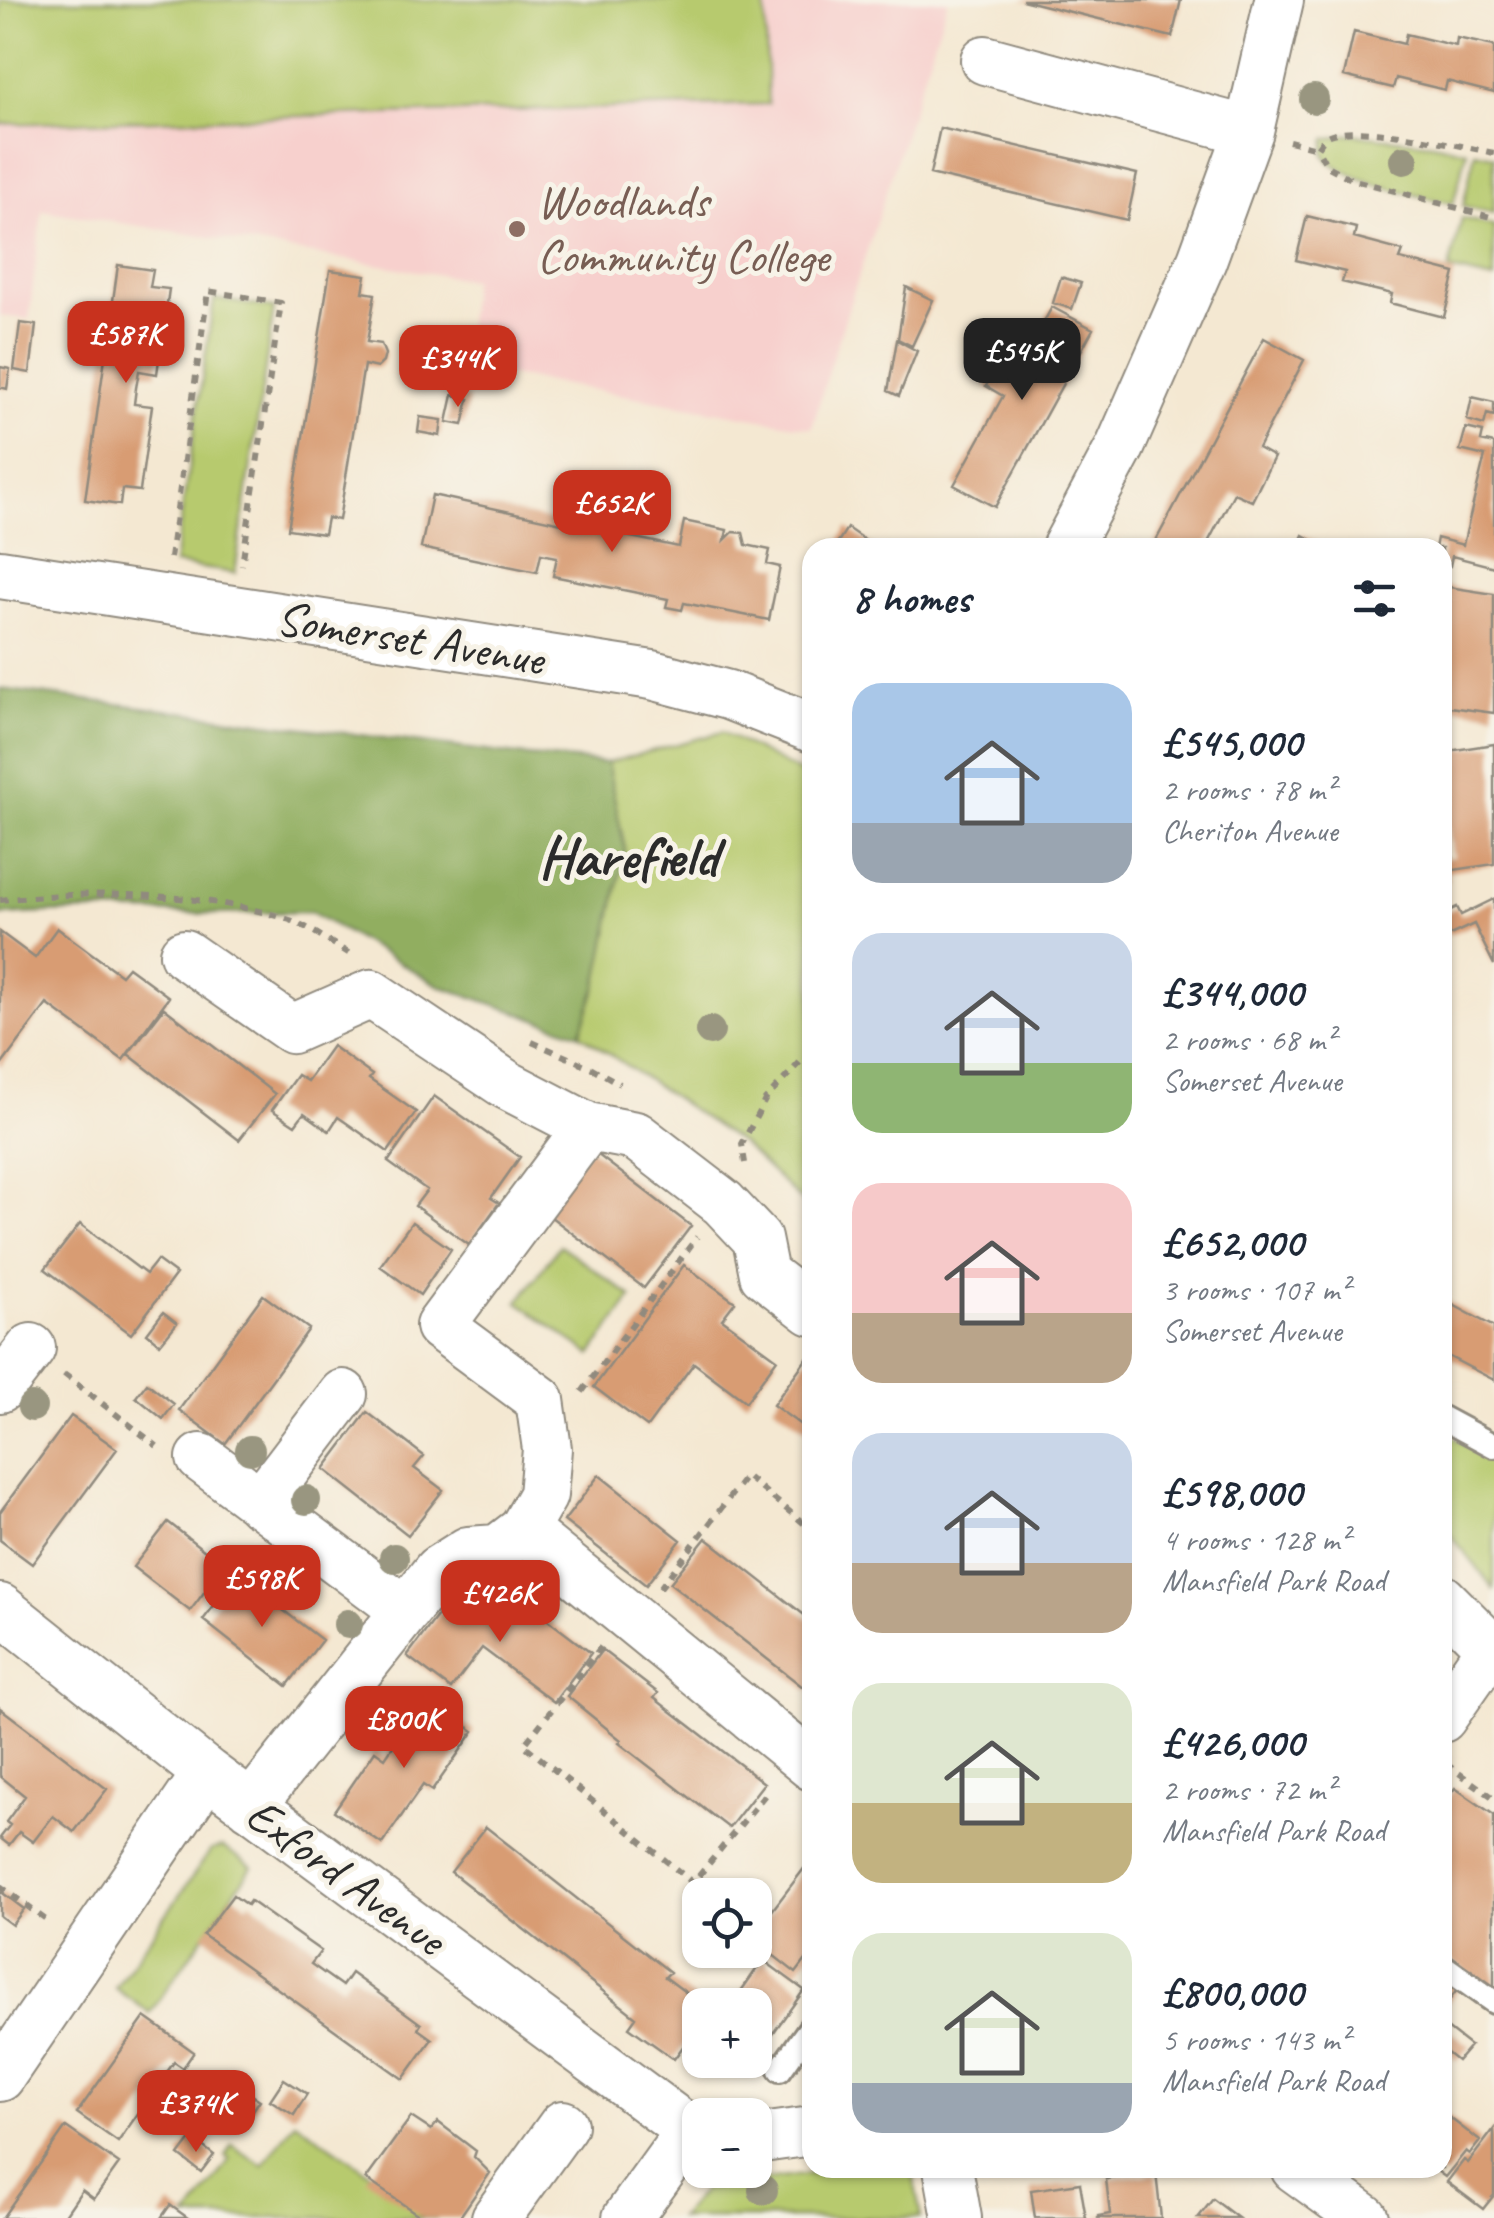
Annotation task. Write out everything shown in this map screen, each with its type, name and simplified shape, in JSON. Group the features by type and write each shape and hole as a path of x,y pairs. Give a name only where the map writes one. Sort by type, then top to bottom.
{"street":[{"path":"1071,538 1120,447 1202,260 1249,130 1279,0"},
{"path":"986,60 1249,130"},
{"name":"Somerset Avenue","path":"0,574 652,675 728,694 802,724"},
{"path":"184,954 292,1029 371,994 507,1085 588,1127 636,1136 723,1203 757,1239 764,1274 802,1303"},
{"path":"251,1806 438,1570 468,1551 498,1549 523,1530 542,1495 546,1449 540,1400 440,1326 588,1127"},
{"path":"0,1388 30,1348"},
{"path":"260,1503 343,1394"},
{"path":"201,1458 406,1611"},
{"path":"523,1530 802,1758"},
{"name":"Exford Avenue","path":"0,1608 207,1774 682,2123"},
{"path":"1452,1610 1492,1650 1452,1704"},
{"path":"0,2077 207,1774"},
{"path":"496,2218 563,2125"},
{"path":"772,2137 802,2132"},
{"path":"627,2218 682,2149"},
{"path":"950,2178 956,2218"},
{"path":"1309,2178 1364,2218"}],"lane":[{"path":"1452,1423 1494,1446"},
{"path":"1452,1972 1494,2002"},
{"path":"780,2070 802,2039"}],"path":[{"path":"1494,153 1431,139 1352,130 1326,136 1317,148 1327,166 1351,180 1494,218"},
{"path":"164,599 208,292 281,303 235,610"},
{"path":"540,1400 581,1394 723,1203 747,1178 742,1144 764,1100 802,1060"},
{"path":"30,1348 167,1453 201,1458"},
{"path":"802,1522 746,1476 524,1745 692,1882 802,1763"},
{"path":"1452,1768 1494,1798"},
{"path":"0,1886 87,1951"}],"shaded area":[{"name":"Woodlands Community College","path":"0,0 948,0 812,428 462,367 472,280 42,210 29,319 0,316"}],"green space":[{"path":"0,0 765,0 768,104 0,124"},
{"path":"1350,134 1433,143 1467,151 1453,204 1364,180 1333,164 1324,154 1326,139"},
{"path":"1475,152 1494,156 1494,213 1463,206"},
{"path":"1462,218 1494,226 1494,280 1449,270"},
{"path":"214,299 274,308 235,573 174,564"},
{"path":"0,689 607,763 625,850 597,986 580,1034 440,986 311,912 94,911 0,915"},
{"path":"722,732 802,774 802,1201 742,1144 580,1034 597,986 625,849 607,763"},
{"path":"560,1245 632,1297 591,1355 518,1302"},
{"path":"1452,1436 1494,1459 1494,1589 1452,1536"},
{"path":"223,1847 252,1867 150,2013 115,1988 211,1850"},
{"path":"295,2121 434,2218 188,2218 230,2160 225,2156 232,2145 263,2166"},
{"path":"802,2175 802,2178 914,2178 921,2218 679,2218 704,2189 772,2188 772,2179"}],"building":[{"path":"1022,0 1181,0 1172,37"},
{"path":"1354,32 1404,44 1406,34 1456,46 1457,38 1494,46 1494,93 1447,81 1445,90 1396,78 1393,88 1344,76"},
{"path":"940,128 1137,174 1127,220 930,174"},
{"path":"1307,216 1356,228 1354,238 1403,251 1400,259 1455,273 1444,317 1390,303 1392,294 1342,282 1345,272 1296,260"},
{"path":"118,265 153,270 150,287 169,289 157,374 139,371 136,388 134,404 152,406 140,491 122,489 120,505 85,500"},
{"path":"330,270 366,275 363,292 375,294 367,342 381,344 385,354 377,368 364,365 339,520 327,518 324,534 288,529"},
{"path":"1061,277 1081,283 1072,309 1053,303"},
{"path":"906,287 933,300 912,346 898,339"},
{"path":"1052,307 1093,329 995,507 954,485 1003,396 986,386 1007,340 1028,351"},
{"path":"20,323 36,325 30,373 14,370"},
{"path":"1264,338 1304,360 1258,448 1274,457 1252,501 1234,493 1210,538 1157,538"},
{"path":"897,340 917,351 899,396 888,391"},
{"path":"0,367 10,369 7,389 0,387"},
{"path":"453,395 469,399 463,425 447,422"},
{"path":"1472,397 1494,402 1494,416 1487,414 1484,425 1467,420"},
{"path":"420,417 442,420 440,436 418,432"},
{"path":"1466,428 1483,432 1481,441 1494,444 1494,567 1452,556 1452,542 1463,545 1485,456 1460,450"},
{"path":"432,495 566,524 569,506 609,514 606,532 679,547 684,521 727,530 725,540 733,532 743,533 746,545 770,550 767,564 780,567 769,620 684,603 682,610 666,607 668,599 553,576 557,557 541,554 537,572 421,548"},
{"path":"847,528 862,538 840,538"},
{"path":"1452,588 1494,594 1494,713 1452,707"},
{"path":"1494,744 1494,864 1452,870 1452,750"},
{"path":"1494,899 1494,965 1474,924 1452,934 1452,909 1457,907 1461,915"},
{"path":"57,928 121,975 128,967 169,997 123,1060 47,1004 0,1067 0,932 35,958"},
{"path":"164,1008 275,1094 239,1140 128,1054"},
{"path":"332,1046 372,1075 369,1079 416,1112 388,1152 338,1117 329,1131 304,1113 295,1125 272,1110 297,1075 307,1081"},
{"path":"434,1096 520,1157 491,1198 499,1203 469,1245 415,1206 427,1190 388,1162"},
{"path":"589,1148 691,1226 644,1288 542,1210"},
{"path":"412,1222 451,1249 420,1295 380,1266"},
{"path":"80,1224 146,1274 157,1260 176,1274 131,1334 45,1269"},
{"path":"684,1265 735,1302 722,1319 777,1359 746,1402 694,1363 647,1427 594,1387"},
{"path":"263,1295 309,1329 225,1444 179,1410"},
{"path":"1452,1304 1494,1327 1494,1380 1452,1358"},
{"path":"163,1312 177,1323 160,1344 147,1333"},
{"path":"802,1365 802,1426 773,1405"},
{"path":"147,1383 174,1404 163,1419 136,1397"},
{"path":"367,1412 424,1456 414,1468 443,1490 408,1535 324,1469"},
{"path":"71,1416 117,1449 32,1564 0,1540 0,1512"},
{"path":"599,1475 681,1540 646,1585 564,1521"},
{"path":"168,1522 224,1566 190,1611 133,1567"},
{"path":"706,1538 802,1613 802,1686 670,1583"},
{"path":"237,1575 322,1640 287,1686 203,1620"},
{"path":"474,1593 504,1617 519,1598 591,1653 554,1702 482,1648 451,1689 407,1656 447,1603 460,1612"},
{"path":"602,1650 658,1693 654,1698 764,1783 729,1828 619,1743 621,1740 567,1696"},
{"path":"426,1698 474,1731 432,1791 423,1785 382,1844 334,1811 375,1751 385,1758"},
{"path":"0,1708 107,1789 74,1832 53,1816 33,1842 19,1832 9,1845 0,1838 10,1825 6,1822 25,1796 0,1776"},
{"path":"1455,1788 1494,1815 1494,1991 1452,1961"},
{"path":"486,1827 670,1972 665,1977 682,1990 682,2048 674,2059 629,2027 636,2017 451,1872"},
{"path":"802,1871 802,1965 796,1973 772,1954 772,1911"},
{"path":"0,1891 24,1909 12,1925 0,1916"},
{"path":"233,1895 247,1905 250,1901 321,1951 311,1964 342,1986 351,1973 421,2024 418,2029 432,2039 403,2079 203,1935"},
{"path":"772,1967 802,1989 772,2035 772,1988 743,1988 757,1968"},
{"path":"1452,1980 1460,1986 1452,1997"},
{"path":"145,2017 194,2052 183,2068 174,2062 118,2142 77,2113"},
{"path":"1452,2032 1470,2046 1457,2061 1452,2057"},
{"path":"284,2079 307,2094 294,2115 270,2100"},
{"path":"241,2088 260,2100 245,2122 226,2109"},
{"path":"411,2117 431,2130 438,2122 476,2151 474,2157 490,2173 459,2218 423,2218 366,2179"},
{"path":"1452,2120 1480,2141 1470,2154 1466,2151 1452,2168"},
{"path":"66,2127 119,2164 94,2199 82,2190 63,2218 2,2218"},
{"path":"1494,2129 1494,2195 1483,2209 1447,2182 1464,2160 1468,2163"},
{"path":"192,2138 214,2155 201,2172 179,2155"},
{"path":"1157,2178 1161,2218 1098,2218 1110,2214 1106,2179"},
{"path":"1080,2183 1086,2218 1035,2218 1031,2190"},
{"path":"1213,2199 1238,2218 1198,2218"},
{"path":"170,2205 188,2218 161,2218"}],"place":[{"name":"Woodlands Community College","path":"517,229"}],"district":[{"name":"Harefield","path":"628,856"}]}
